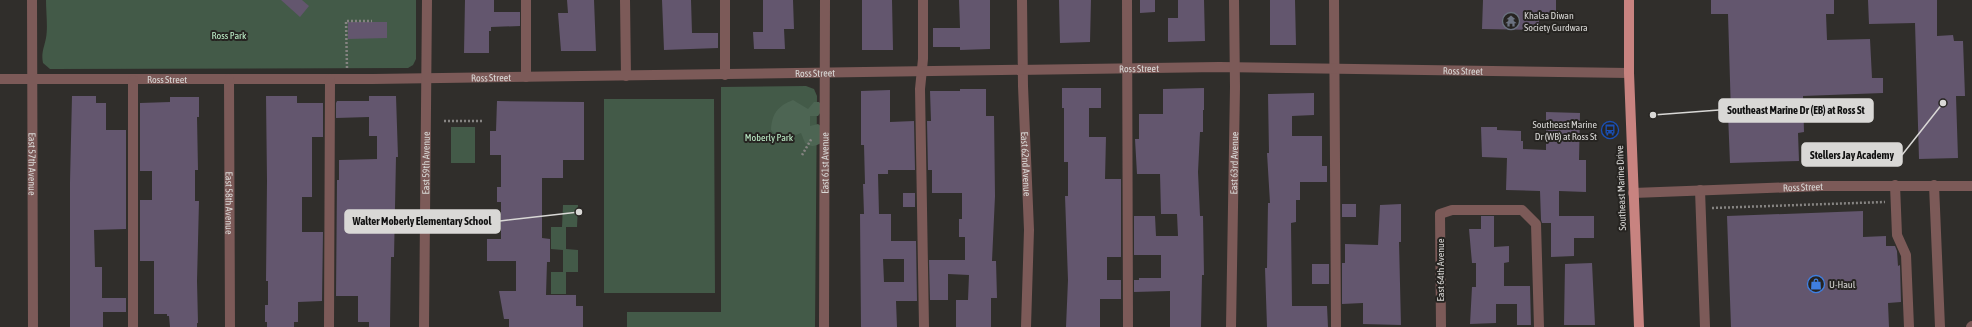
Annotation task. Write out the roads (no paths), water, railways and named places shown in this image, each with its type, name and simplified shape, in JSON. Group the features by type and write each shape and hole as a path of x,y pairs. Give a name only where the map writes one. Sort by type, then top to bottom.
{"main road":[{"name":"Southeast Marine Drive","path":"1629,0 1629,73 1639,327"}],"street":[{"name":"East 57th Avenue","path":"32,0 33,327"},
{"name":"East 59th Avenue","path":"424,327 427,0"},
{"path":"526,0 526,77"},
{"path":"626,0 626,76"},
{"path":"724,0 725,75"},
{"name":"East 61st Avenue","path":"824,327 825,0"},
{"path":"922,0 922,72 920,89 924,327"},
{"name":"East 62nd Avenue","path":"1022,0 1029,230 1026,327"},
{"path":"1127,0 1128,327"},
{"name":"East 63rd Avenue","path":"1232,327 1235,67 1234,0"},
{"path":"1334,0 1336,327"},
{"name":"Ross Street","path":"0,79 347,79 825,74 1023,69 1235,67 1629,73"},
{"name":"East 58th Avenue","path":"229,79 230,327"},
{"path":"329,327 330,79"},
{"path":"132,327 133,80"},
{"name":"Ross Street","path":"1633,193 1894,185 1972,186"},
{"path":"1894,185 1897,235 1906,255 1908,327"},
{"path":"1934,186 1940,327"},
{"path":"1700,190 1705,327"},
{"name":"East 64th Avenue","path":"1441,327 1440,214 1452,210 1522,210 1536,224 1539,327"}],"place":[{"name":"Khalsa Diwan Society Gurdwara","path":"1511,21"},
{"name":"Stellers Jay Academy","path":"1943,103"},
{"name":"Southeast Marine Dr (EB) at Ross St","path":"1653,115"},
{"name":"Southeast Marine Dr (WB) at Ross St","path":"1610,130"},
{"name":"Walter Moberly Elementary School","path":"579,212"},
{"name":"U-Haul","path":"1816,284"}],"park label":[{"name":"Ross Park","path":"229,35"},
{"name":"Moberly Park","path":"769,137"}]}
